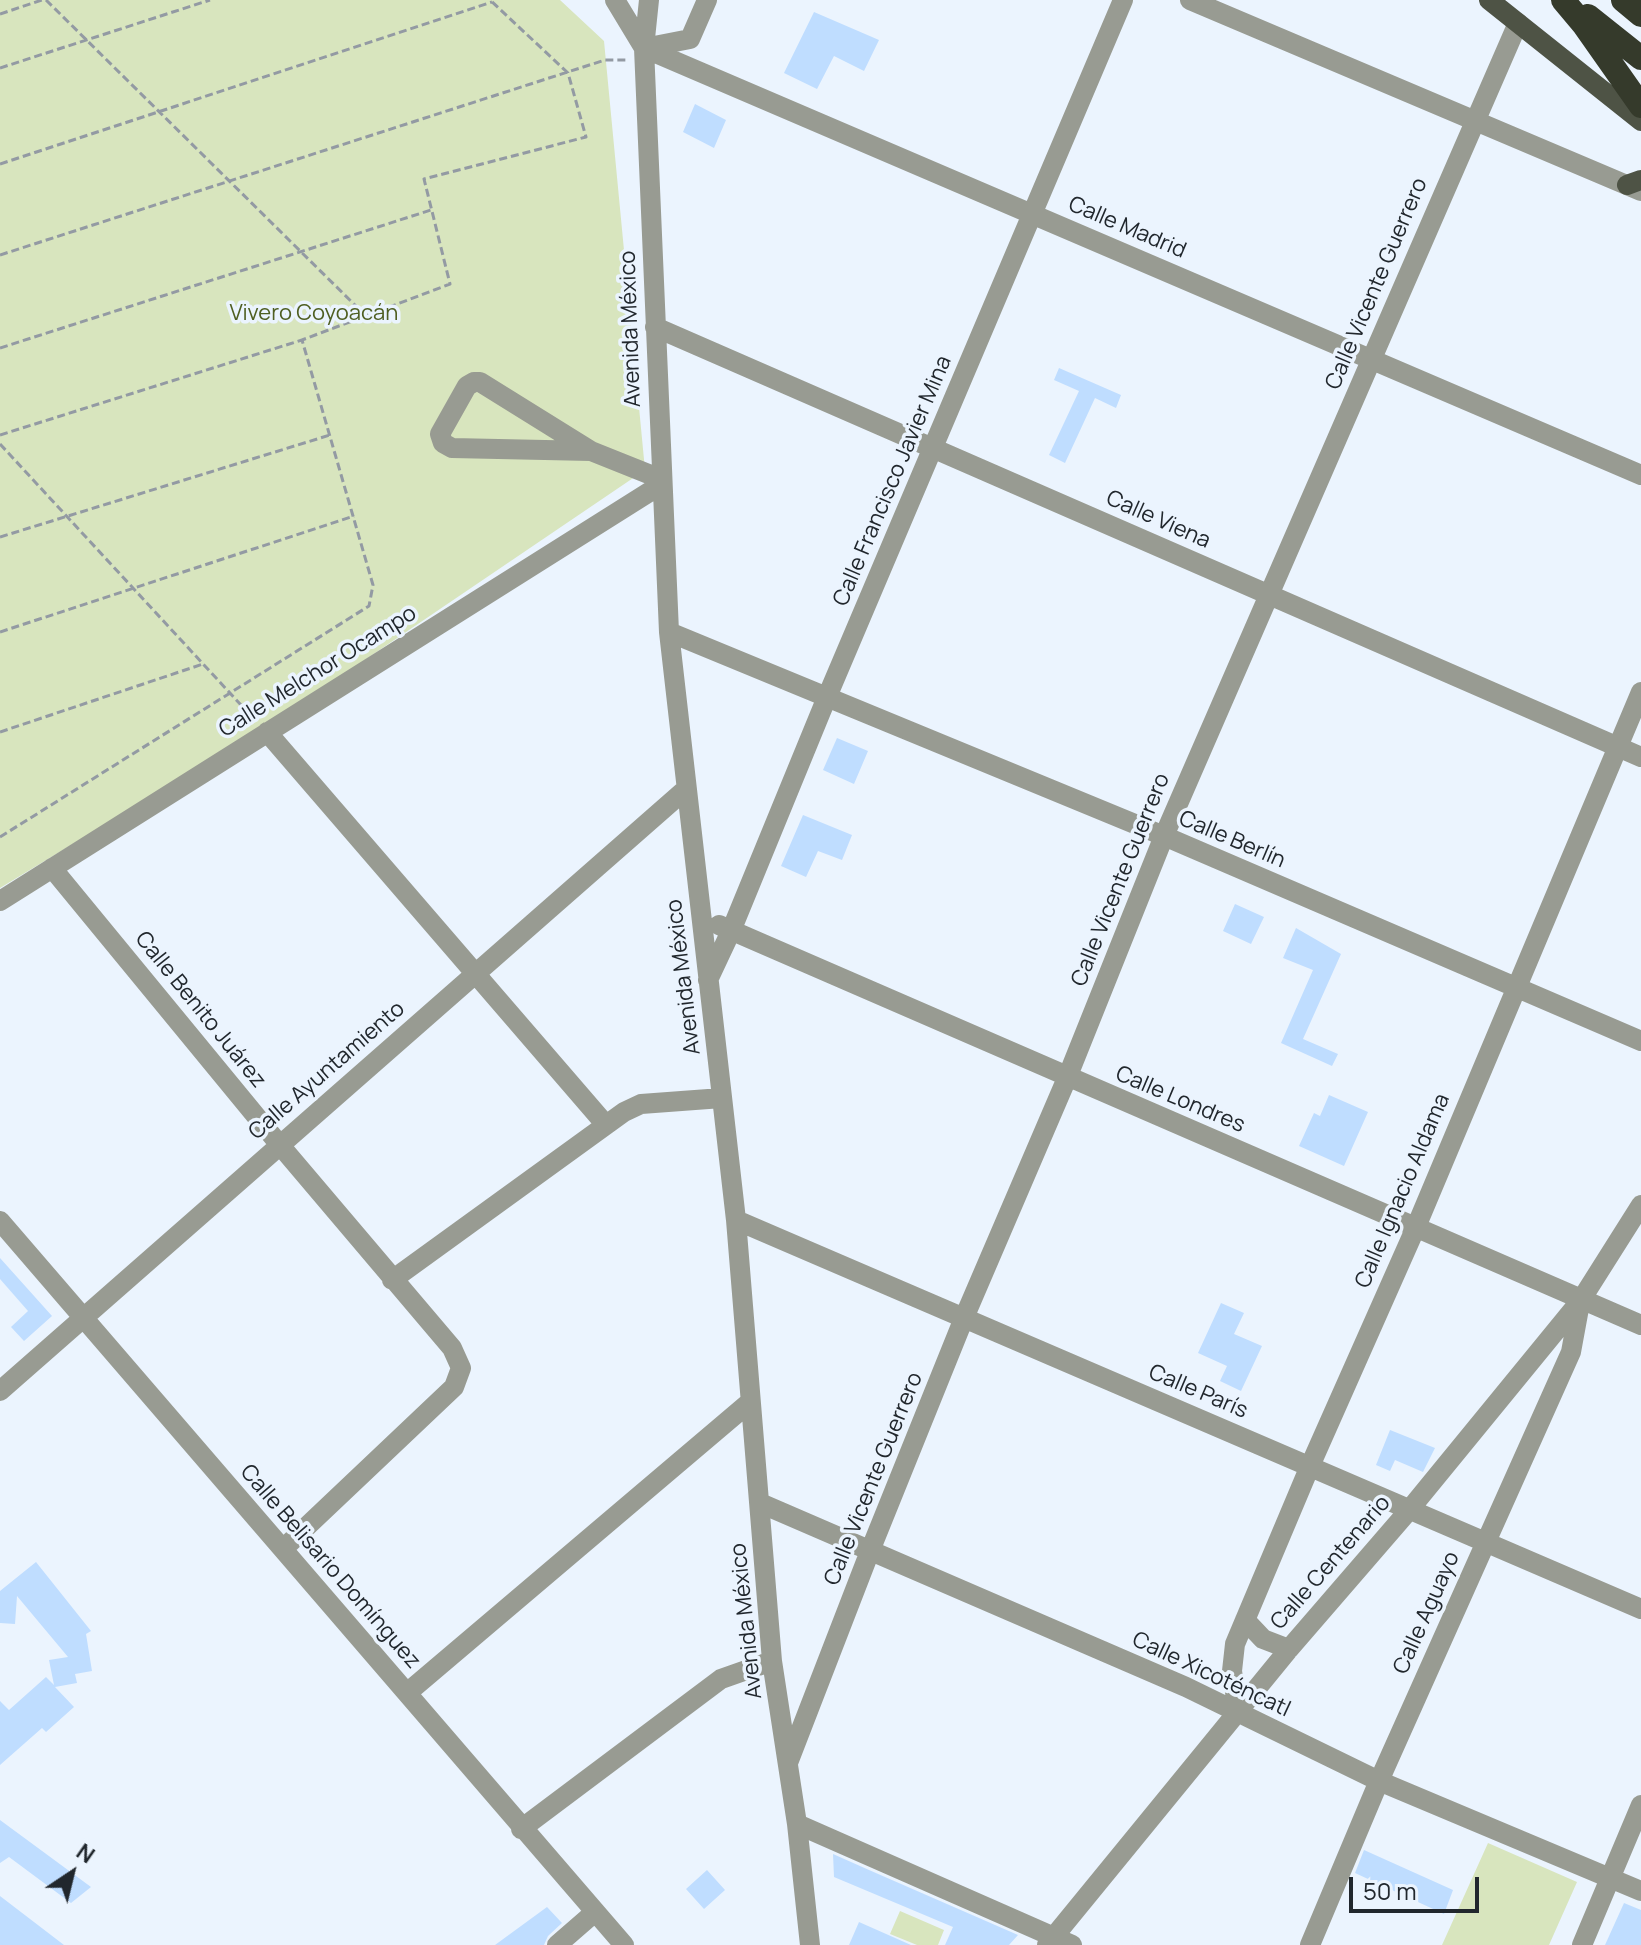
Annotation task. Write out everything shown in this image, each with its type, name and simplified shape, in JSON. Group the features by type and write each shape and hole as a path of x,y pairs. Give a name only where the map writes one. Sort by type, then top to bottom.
{"highway":[{"path":"1565,0 1641,58"},
{"path":"1565,0 1641,106"},
{"path":"1623,0 1641,15"}],"main road":[{"path":"1489,0 1641,121"}],"street":[{"path":"615,0 644,54 690,39 707,0"},
{"name":"Avenida México","path":"649,0 644,54 669,632 736,1220 772,1661 797,1824 810,1945"},
{"name":"Calle Francisco Javier Mina","path":"708,980 1123,0"},
{"path":"1190,0 1636,185"},
{"name":"Calle Vicente Guerrero","path":"788,1763 964,1318 1067,1078 1164,836 1518,23"},
{"name":"Calle Madrid","path":"644,54 1032,214 1641,475"},
{"name":"Calle Viena","path":"655,327 1641,757"},
{"path":"591,451 452,448 443,443 440,434 467,386 480,382 591,451 662,482"},
{"name":"Calle Melchor Ocampo","path":"0,901 662,482"},
{"name":"Calle Berlín","path":"669,632 1164,836 1641,1041"},
{"name":"Calle Ignacio Aldama","path":"1238,1713 1232,1671 1235,1644 1416,1227 1641,692"},
{"path":"267,732 606,1125"},
{"name":"Calle Ayuntamiento","path":"0,1391 686,789"},
{"name":"Calle Benito Juárez","path":"52,868 392,1280 452,1348 461,1368 454,1387 283,1549"},
{"name":"Calle Londres","path":"701,917 1641,1325"},
{"path":"392,1280 606,1125 641,1104 722,1098"},
{"name":"Calle Centenario","path":"1057,1943 1289,1649 1410,1509 1581,1300 1641,1205"},
{"name":"Calle París","path":"736,1220 1641,1609"},
{"name":"Calle Belisario Domínguez","path":"0,1221 624,1945"},
{"name":"Calle Aguayo","path":"1310,1945 1379,1781 1571,1352 1581,1300"},
{"path":"407,1693 750,1402"},
{"name":"Calle Xicoténcatl","path":"760,1503 1186,1687 1379,1781 1641,1891"},
{"path":"1245,1620 1263,1639 1289,1649"},
{"path":"521,1829 721,1679 772,1661"},
{"path":"1582,1945 1641,1805"},
{"path":"797,1824 1057,1943"},
{"path":"557,1945 595,1912"}],"path":[{"path":"0,14 44,0 88,39 366,317"},
{"path":"0,68 210,0"},
{"path":"0,164 491,1 568,73 586,137 424,179 450,284 302,340 0,435"},
{"path":"0,255 605,60 644,54"},
{"path":"0,348 431,210"},
{"path":"0,837 369,606 373,585 302,340"},
{"path":"0,537 330,435"},
{"path":"0,444 267,732"},
{"path":"0,632 354,516"},
{"path":"0,732 203,664"}],"green space":[{"name":"Vivero Coyoacán","path":"0,0 560,0 604,41 645,470 263,729 0,888"},
{"path":"1488,1843 1577,1882 1549,1945 1442,1945"},
{"path":"900,1911 944,1930 938,1945 917,1945 890,1934"}],"building":[{"path":"814,12 879,40 864,71 834,56 817,89 784,73"},
{"path":"695,104 726,120 714,148 683,132"},
{"path":"1059,368 1121,395 1116,408 1095,398 1065,463 1049,455 1079,391 1054,380"},
{"path":"837,738 868,751 854,784 823,770"},
{"path":"803,815 852,835 842,860 818,851 806,877 781,866"},
{"path":"1235,904 1264,917 1251,944 1223,931"},
{"path":"1296,928 1341,954 1303,1039 1338,1054 1332,1066 1281,1043 1313,970 1283,958"},
{"path":"1329,1095 1368,1112 1344,1166 1299,1146 1314,1113 1320,1116"},
{"path":"0,1258 52,1316 24,1341 11,1327 28,1311 0,1279"},
{"path":"1221,1303 1244,1313 1234,1334 1262,1346 1241,1391 1220,1381 1227,1366 1198,1353"},
{"path":"1390,1430 1435,1448 1423,1472 1395,1460 1390,1471 1376,1465"},
{"path":"36,1562 91,1631 86,1634 92,1671 75,1674 77,1683 55,1687 74,1707 46,1732 42,1728 0,1765 0,1701 9,1710 46,1677 54,1685 49,1660 68,1657 17,1596 15,1624 0,1623 0,1591"},
{"path":"0,1820 91,1887 71,1903 9,1857 0,1863"},
{"path":"1364,1850 1453,1890 1444,1914 1355,1873"},
{"path":"833,1854 1018,1935 1009,1945 945,1945 953,1927 834,1877"},
{"path":"707,1870 725,1890 704,1909 686,1889"},
{"path":"0,1896 64,1945 0,1945"},
{"path":"1624,1903 1641,1910 1641,1945 1605,1945"},
{"path":"547,1907 562,1923 548,1936 544,1945 495,1945"},
{"path":"859,1922 911,1945 849,1945"}]}
